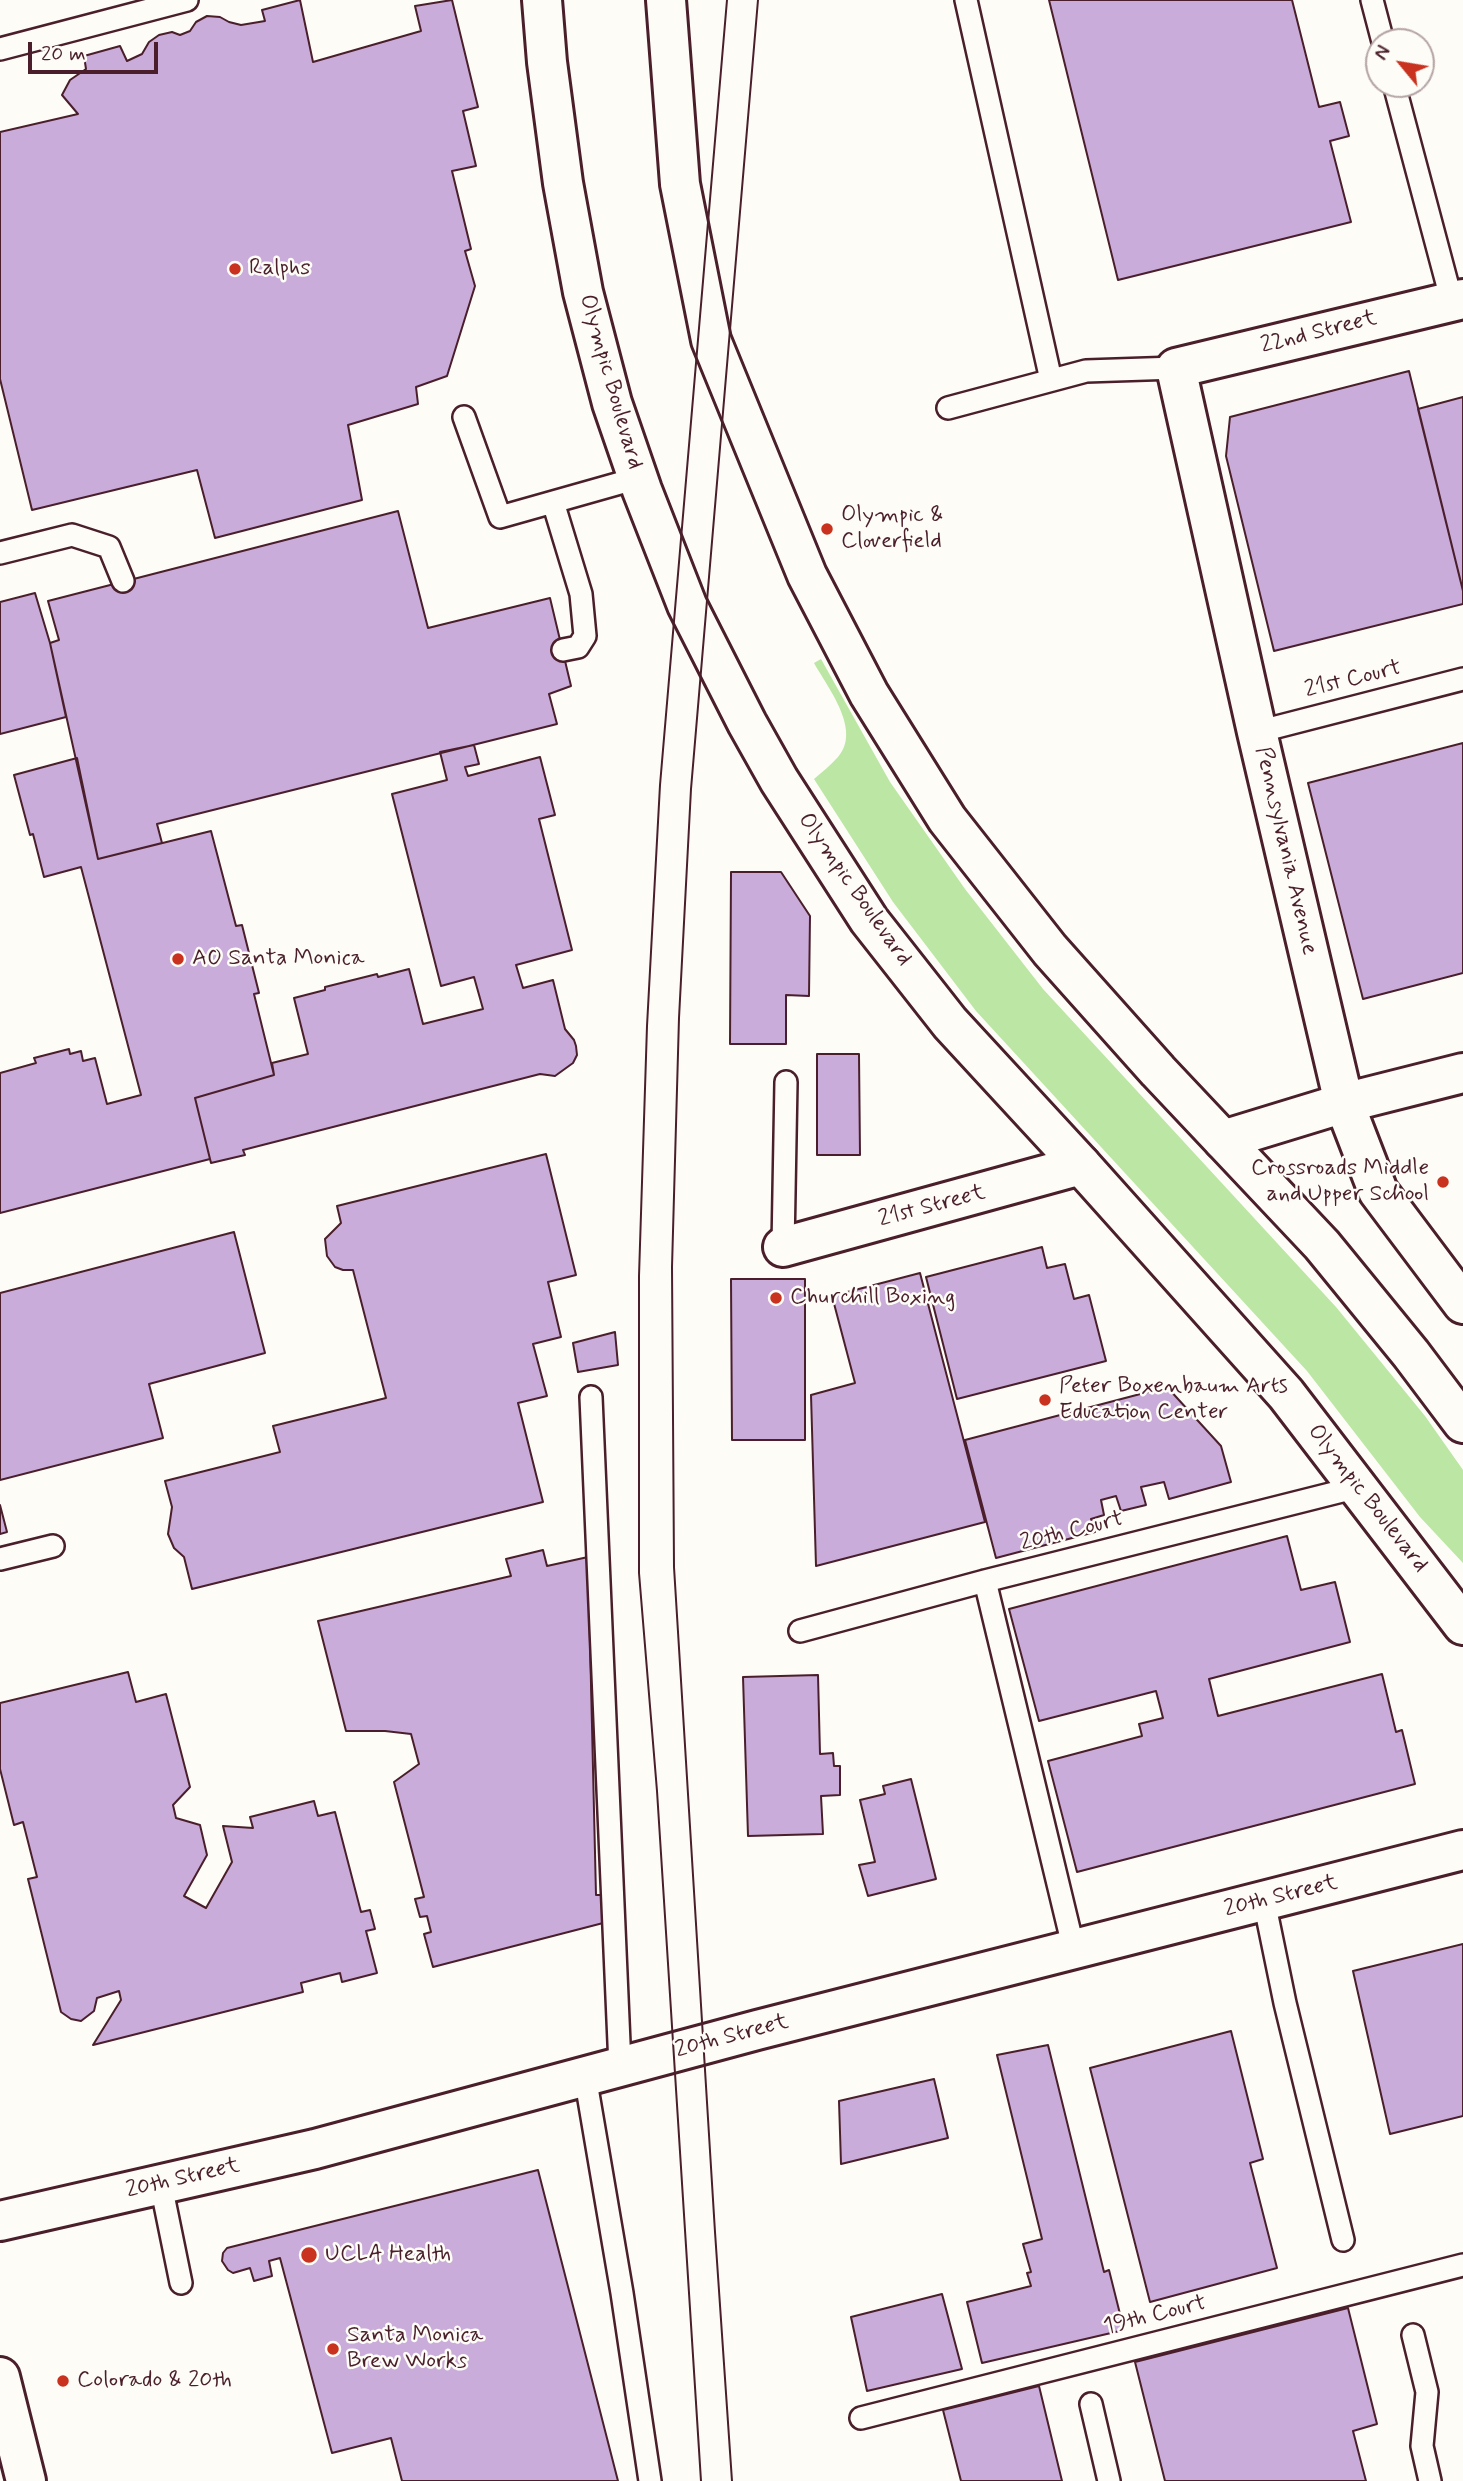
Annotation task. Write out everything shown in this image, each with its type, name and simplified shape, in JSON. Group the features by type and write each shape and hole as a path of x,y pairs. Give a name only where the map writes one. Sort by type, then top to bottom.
{"main road":[{"name":"Olympic Boulevard","path":"542,0 547,62 563,183 583,292 612,403 687,605 779,780 869,920 950,1023 1286,1394 1463,1625"},
{"path":"666,0 680,184 711,340 807,575 869,694 947,819 1050,950 1322,1245 1412,1354 1463,1423"},
{"name":"22nd Street","path":"1176,368 1457,300"},
{"name":"Pennsylvania Avenue","path":"1176,368 1257,732 1344,1103 1378,1191 1463,1304"},
{"path":"1223,1140 1344,1103 1463,1073"},
{"name":"21st Street","path":"783,1247 1081,1165"},
{"name":"20th Street","path":"0,2221 315,2148 603,2071 1463,1850"},
{"path":"0,2376 26,2481"}],"lane":[{"path":"0,48 187,0"},
{"path":"966,0 1051,380"},
{"path":"1372,0 1379,28"},
{"path":"1398,98 1457,300"},
{"path":"948,408 1086,371 1176,368"},
{"path":"464,417 500,517 638,478"},
{"path":"553,502 581,594 585,636 578,647 563,650"},
{"path":"0,553 72,535 109,547 123,581"},
{"name":"21st Court","path":"1257,732 1463,679"},
{"path":"783,1247 786,1082"},
{"path":"591,1397 603,2071 622,2293 650,2481"},
{"name":"20th Court","path":"800,1631 985,1581 1358,1487"},
{"path":"0,1559 53,1546"},
{"path":"985,1581 1074,1950"},
{"path":"1264,1901 1285,2003 1343,2240"},
{"path":"161,2185 181,2283"},
{"name":"19th Court","path":"861,2418 1463,2265"},
{"path":"1413,2336 1427,2392 1422,2446 1430,2481"},
{"path":"1091,2404 1109,2481"}],"green space":[{"path":"821,659 890,782 965,889 1043,989 1336,1307 1425,1416 1463,1470 1463,1563 1420,1517 1307,1371 976,1011 893,902 814,779 838,757 846,734 840,709 814,663"}],"building":[{"name":"Ralphs","path":"300,0 313,62 421,31 415,6 452,0 478,107 463,111 476,166 452,171 471,249 465,251 475,286 447,376 416,387 418,404 348,425 362,500 215,538 197,470 32,510 0,379 0,132 78,114 62,95 70,80 86,69 84,56 120,46 127,61 142,54 149,42 159,35 172,32 180,35 190,31 196,22 207,16 220,17 241,25 265,21 262,10"},
{"path":"1049,0 1292,0 1319,107 1340,102 1349,136 1330,141 1351,222 1118,280"},
{"path":"1409,371 1463,591 1463,604 1274,651 1226,456 1230,417"},
{"path":"1463,397 1463,591 1418,409"},
{"path":"398,511 428,628 550,598 571,686 549,694 557,724 157,824 162,843 98,859 50,643 59,640 48,601"},
{"path":"35,593 50,643 66,717 0,734 0,602"},
{"path":"1463,743 1463,973 1363,999 1308,783"},
{"path":"474,745 479,764 465,767 468,776 540,757 555,815 539,819 572,950 516,965 523,988 553,980 565,1029 576,1046 577,1055 573,1063 555,1076 540,1074 243,1150 245,1155 211,1163 195,1098 274,1075 272,1063 308,1054 294,998 325,990 325,987 409,969 423,1024 483,1009 474,977 441,986 392,794 447,780 440,752"},
{"name":"AO Santa Monica","path":"77,758 98,859 211,831 236,926 242,925 259,993 254,994 274,1075 195,1098 210,1159 0,1213 0,1073 36,1063 34,1058 69,1049 70,1054 81,1051 83,1061 95,1058 107,1104 141,1095 81,867 44,877 14,775"},
{"path":"731,872 781,872 810,916 809,996 786,995 786,1044 730,1044"},
{"path":"817,1054 859,1054 860,1155 817,1155"},
{"path":"546,1154 576,1275 548,1282 561,1337 533,1344 547,1396 518,1403 543,1502 192,1589 184,1557 174,1548 168,1534 172,1507 165,1481 280,1452 273,1426 386,1398 353,1270 335,1267 327,1256 325,1239 341,1223 337,1206"},
{"path":"234,1232 265,1353 149,1384 163,1438 0,1480 0,1293"},
{"path":"1042,1247 1047,1268 1065,1264 1074,1299 1089,1295 1106,1361 957,1399 926,1277"},
{"path":"920,1273 985,1522 816,1566 811,1395 855,1383 832,1296"},
{"path":"731,1279 805,1279 805,1440 732,1440"},
{"path":"615,1332 618,1365 578,1372 573,1343"},
{"path":"1167,1387 1221,1446 1231,1482 1169,1499 1164,1482 1141,1487 1146,1505 1121,1511 1116,1496 1101,1500 1104,1515 1091,1519 1095,1532 996,1558 965,1440"},
{"path":"0,1505 7,1532 0,1534"},
{"path":"1287,1536 1301,1590 1335,1582 1350,1642 1209,1679 1218,1716 1382,1674 1396,1732 1402,1730 1415,1784 1077,1872 1048,1761 1142,1736 1139,1724 1163,1718 1156,1691 1039,1721 1009,1609"},
{"path":"543,1550 547,1566 588,1557 596,1895 606,1895 607,1922 433,1967 424,1934 431,1932 427,1916 420,1917 415,1899 424,1897 394,1782 419,1764 411,1734 346,1731 318,1621 511,1576 506,1559"},
{"path":"128,1672 136,1702 166,1694 190,1787 173,1805 176,1818 200,1825 207,1855 184,1896 206,1908 232,1862 223,1826 253,1828 250,1817 314,1801 318,1816 335,1812 361,1912 370,1910 375,1929 366,1931 377,1973 342,1982 340,1973 301,1983 303,1992 93,2045 121,2000 119,1991 97,1998 94,2011 81,2021 71,2019 61,2012 28,1879 37,1877 23,1822 14,1825 0,1769 0,1703"},
{"path":"818,1675 820,1754 833,1753 834,1766 840,1766 840,1795 821,1796 823,1834 748,1836 743,1677"},
{"path":"911,1779 936,1879 868,1896 859,1865 875,1862 860,1800 885,1794 883,1786"},
{"path":"1463,1944 1463,2116 1390,2134 1353,1971"},
{"path":"1231,2031 1263,2159 1250,2163 1277,2268 1150,2302 1090,2068"},
{"path":"1048,2045 1104,2272 1109,2270 1124,2330 982,2363 967,2302 1031,2286 1027,2273 1031,2272 1023,2244 1042,2239 997,2055"},
{"path":"934,2079 948,2138 841,2164 839,2101"},
{"path":"538,2170 618,2481 402,2481 391,2438 332,2453 280,2258 269,2261 272,2276 254,2281 250,2268 233,2273 228,2270 222,2261 223,2253 227,2248"},
{"path":"942,2294 962,2369 867,2391 851,2317"},
{"path":"1348,2308 1377,2424 1353,2431 1366,2481 1165,2481 1135,2362"},
{"path":"1039,2386 1062,2481 961,2481 943,2410"}],"tram line":[{"path":"701,2481 657,1791 639,1573 639,1276 647,1026 660,785 727,0"},
{"path":"732,2481 674,1567 672,1267 679,1018 691,789 758,0"}],"place":[{"name":"Ralphs","path":"235,269"},
{"name":"Olympic & Cloverfield","path":"827,529"},
{"name":"AO Santa Monica","path":"178,959"},
{"name":"Crossroads Middle and Upper School","path":"1443,1182"},
{"name":"Churchill Boxing","path":"776,1298"},
{"name":"Peter Boxenbaum Arts Education Center","path":"1045,1400"},
{"name":"UCLA Health","path":"309,2255"},
{"name":"Santa Monica Brew Works","path":"333,2349"},
{"name":"Colorado & 20th","path":"63,2381"}]}
